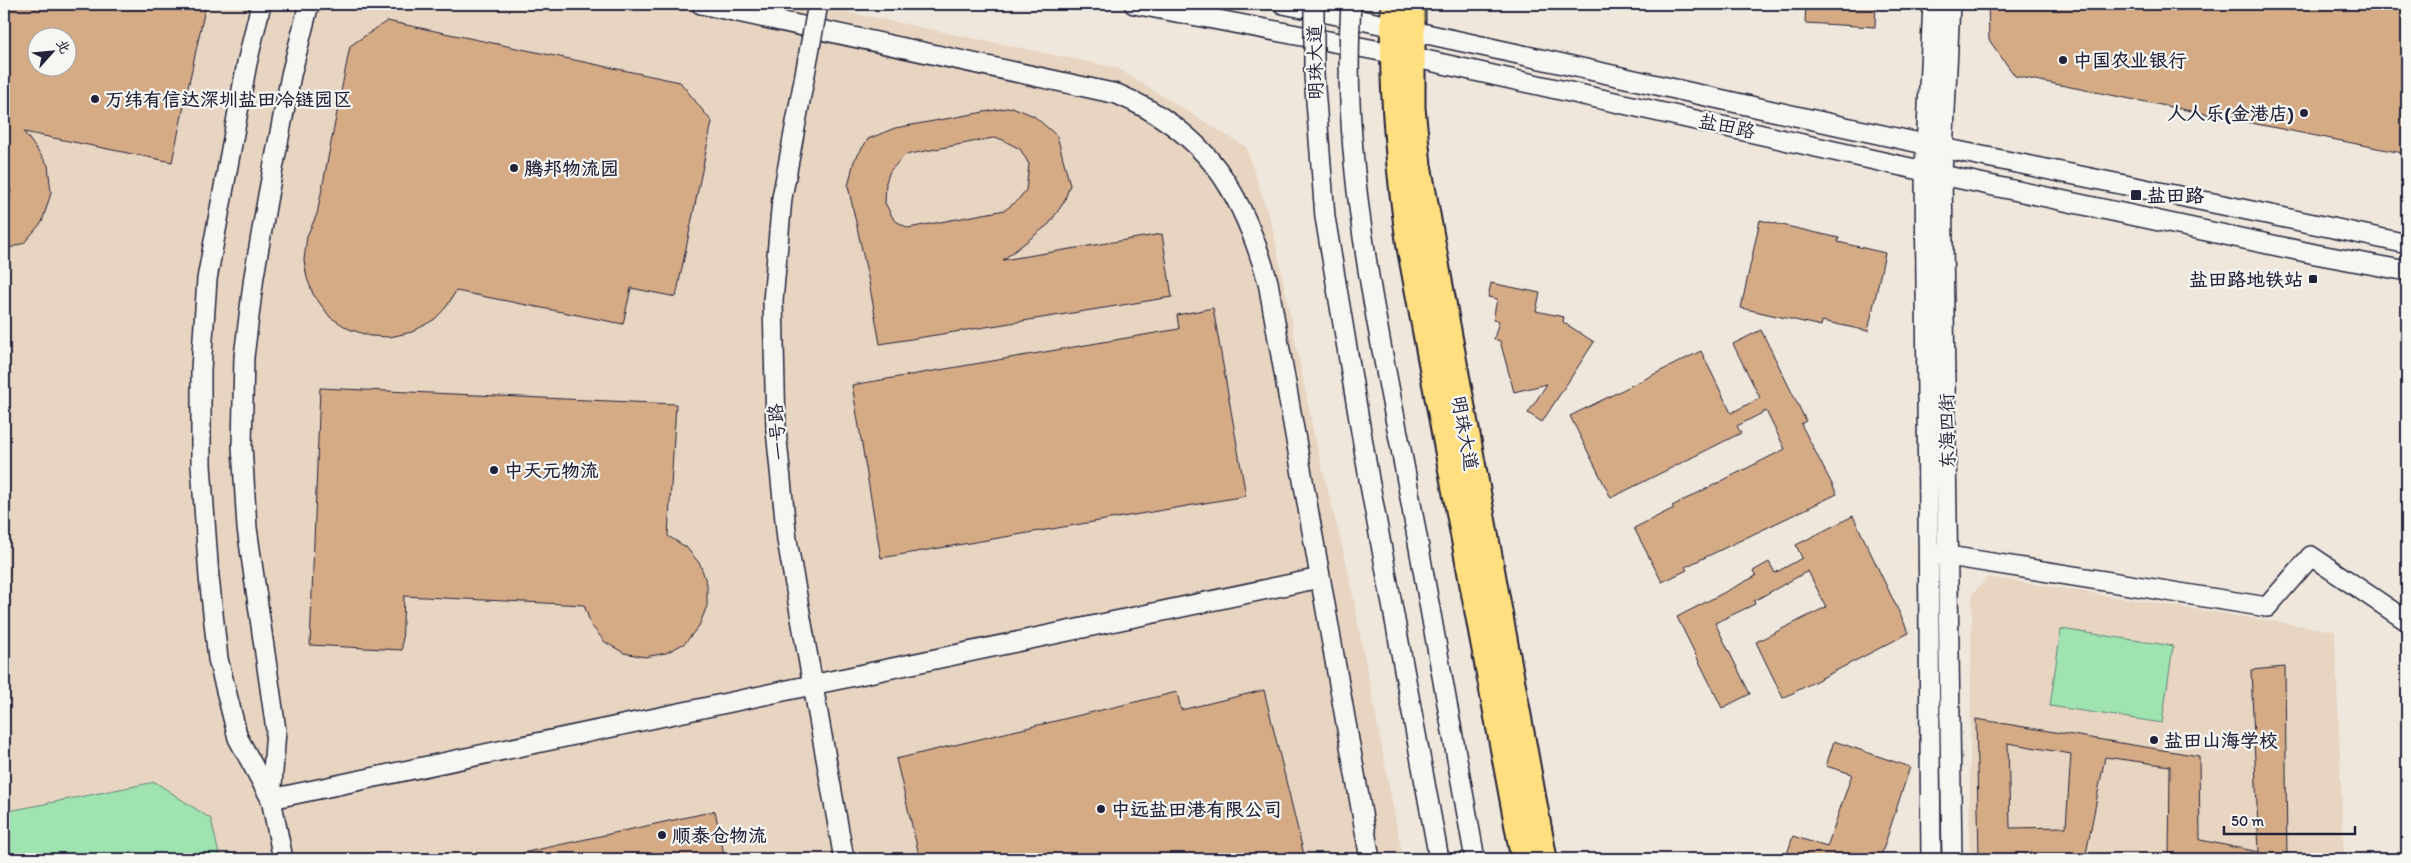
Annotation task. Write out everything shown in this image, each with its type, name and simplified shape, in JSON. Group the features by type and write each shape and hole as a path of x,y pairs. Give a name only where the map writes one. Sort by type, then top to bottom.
{"main road":[{"name":"明珠大道","path":"1412,4 1399,20 1402,56 1412,108 1418,165 1544,859"},
{"name":"明珠大道","path":"1402,56 1398,167 1410,248 1524,859"}],"street":[{"path":"261,4 247,63 207,279 201,369 200,465 208,577 218,659 238,738 271,799"},
{"path":"283,859 271,799 276,730 247,528 242,446 244,357 254,276 291,75 309,4"},
{"path":"700,4 1117,94 1145,105 1176,127 1202,149 1225,178 1244,213 1257,244 1268,282 1370,859"},
{"name":"一号路","path":"818,4 782,198 773,301 776,430 785,522 812,685 844,859"},
{"name":"盐田路","path":"1134,4 1402,56 2315,254 2407,271"},
{"name":"盐田路","path":"1283,4 1399,20 1935,146 2222,203 2407,244"},
{"name":"明珠大道","path":"1314,4 1314,75 1325,218 1370,485 1439,859"},
{"name":"明珠大道","path":"1351,4 1350,78 1353,147 1360,217 1475,859"},
{"name":"东海四街","path":"1931,859 1930,552 1935,146 1933,4"},
{"name":"东海四街","path":"1935,146 1950,4"},
{"name":"东海四街","path":"1934,172 1949,556 1952,859"},
{"path":"1930,552 2267,607 2311,556 2407,621"},
{"path":"271,799 1320,578"}],"shaded area":[{"path":"4,4 809,4 1117,68 1246,147 1273,229 1314,434 1348,570 1403,859 4,859"},
{"name":"盐田山海学校","path":"1988,577 2335,631 2344,859 1971,859 1969,845 1972,594"}],"green space":[{"path":"2061,629 2173,646 2162,723 2050,706"},
{"path":"155,782 211,819 220,859 4,859 4,812"}],"building":[{"name":"万纬有信达深圳盐田冷链园区","path":"4,4 206,4 172,162 24,132 48,165 51,193 42,222 24,243 4,250 4,205 11,192 4,170"},
{"path":"1806,4 1876,4 1875,27 1805,23"},
{"name":"人人乐(金港店)","path":"1988,4 2407,4 2407,149 2402,153 2015,76 1989,40"},
{"name":"腾邦物流园","path":"387,21 680,82 712,122 676,297 631,288 623,324 456,291 447,306 435,319 412,332 390,337 370,336 349,329 330,317 313,294 307,278 304,260 307,236 317,214 350,46"},
{"path":"1012,107 1034,116 1057,136 1070,185 1064,202 1049,224 1003,260 1162,234 1172,297 880,344 869,282 848,186 854,161 868,139 895,128","holes":["993,138 1001,139 1020,149 1029,164 1026,190 1017,201 1005,210 908,228 894,220 885,203 886,182 890,171 905,155"]},
{"path":"1760,220 1839,238 1838,242 1885,253 1868,331 1822,321 1821,326 1741,308"},
{"path":"1491,283 1540,293 1536,311 1564,317 1563,322 1594,342 1542,422 1528,413 1547,384 1514,392 1500,341 1494,339 1499,321 1493,320 1497,299 1488,297"},
{"path":"1213,308 1246,496 881,558 852,385 1179,329 1177,315"},
{"path":"1761,330 1806,421 1801,424 1837,494 1685,567 1687,570 1662,582 1634,528 1674,508 1672,506 1785,449 1766,411 1737,426 1741,433 1611,498 1570,416 1701,351 1731,413 1760,398 1733,344"},
{"name":"中天元物流","path":"320,388 676,404 668,536 686,547 700,564 707,584 707,606 699,626 685,643 666,653 645,657 624,653 605,642 591,625 584,605 404,596 402,650 310,645"},
{"path":"1853,516 1909,633 1783,698 1756,642 1826,607 1808,571 1754,601 1755,604 1715,623 1750,694 1722,708 1677,617 1756,576 1753,571 1769,562 1775,573 1802,558 1796,545"},
{"path":"2285,667 2287,859 2169,859 2170,766 2105,757 2085,859 1979,856 1976,719 2199,756 2200,840 2259,852 2251,670","holes":["2008,743 2071,754 2066,827 2010,828"]},
{"name":"中远盐田港有限公司","path":"1264,690 1305,859 920,859 896,759 1177,692 1181,710"},
{"path":"1834,741 1910,767 1880,859 1794,859 1786,857 1793,836 1827,847 1852,774 1826,766"},
{"name":"顺泰仓物流","path":"715,811 725,859 522,859 522,853"}],"place":[{"name":"中国农业银行","path":"2063,60"},
{"name":"万纬有信达深圳盐田冷链园区","path":"95,99"},
{"name":"人人乐(金港店)","path":"2304,113"},
{"name":"腾邦物流园","path":"514,168"},
{"name":"盐田路","path":"2136,195"},
{"name":"盐田路地铁站","path":"2313,279"},
{"name":"中天元物流","path":"494,470"},
{"name":"盐田山海学校","path":"2154,740"},
{"name":"中远盐田港有限公司","path":"1101,809"},
{"name":"顺泰仓物流","path":"662,835"}]}
